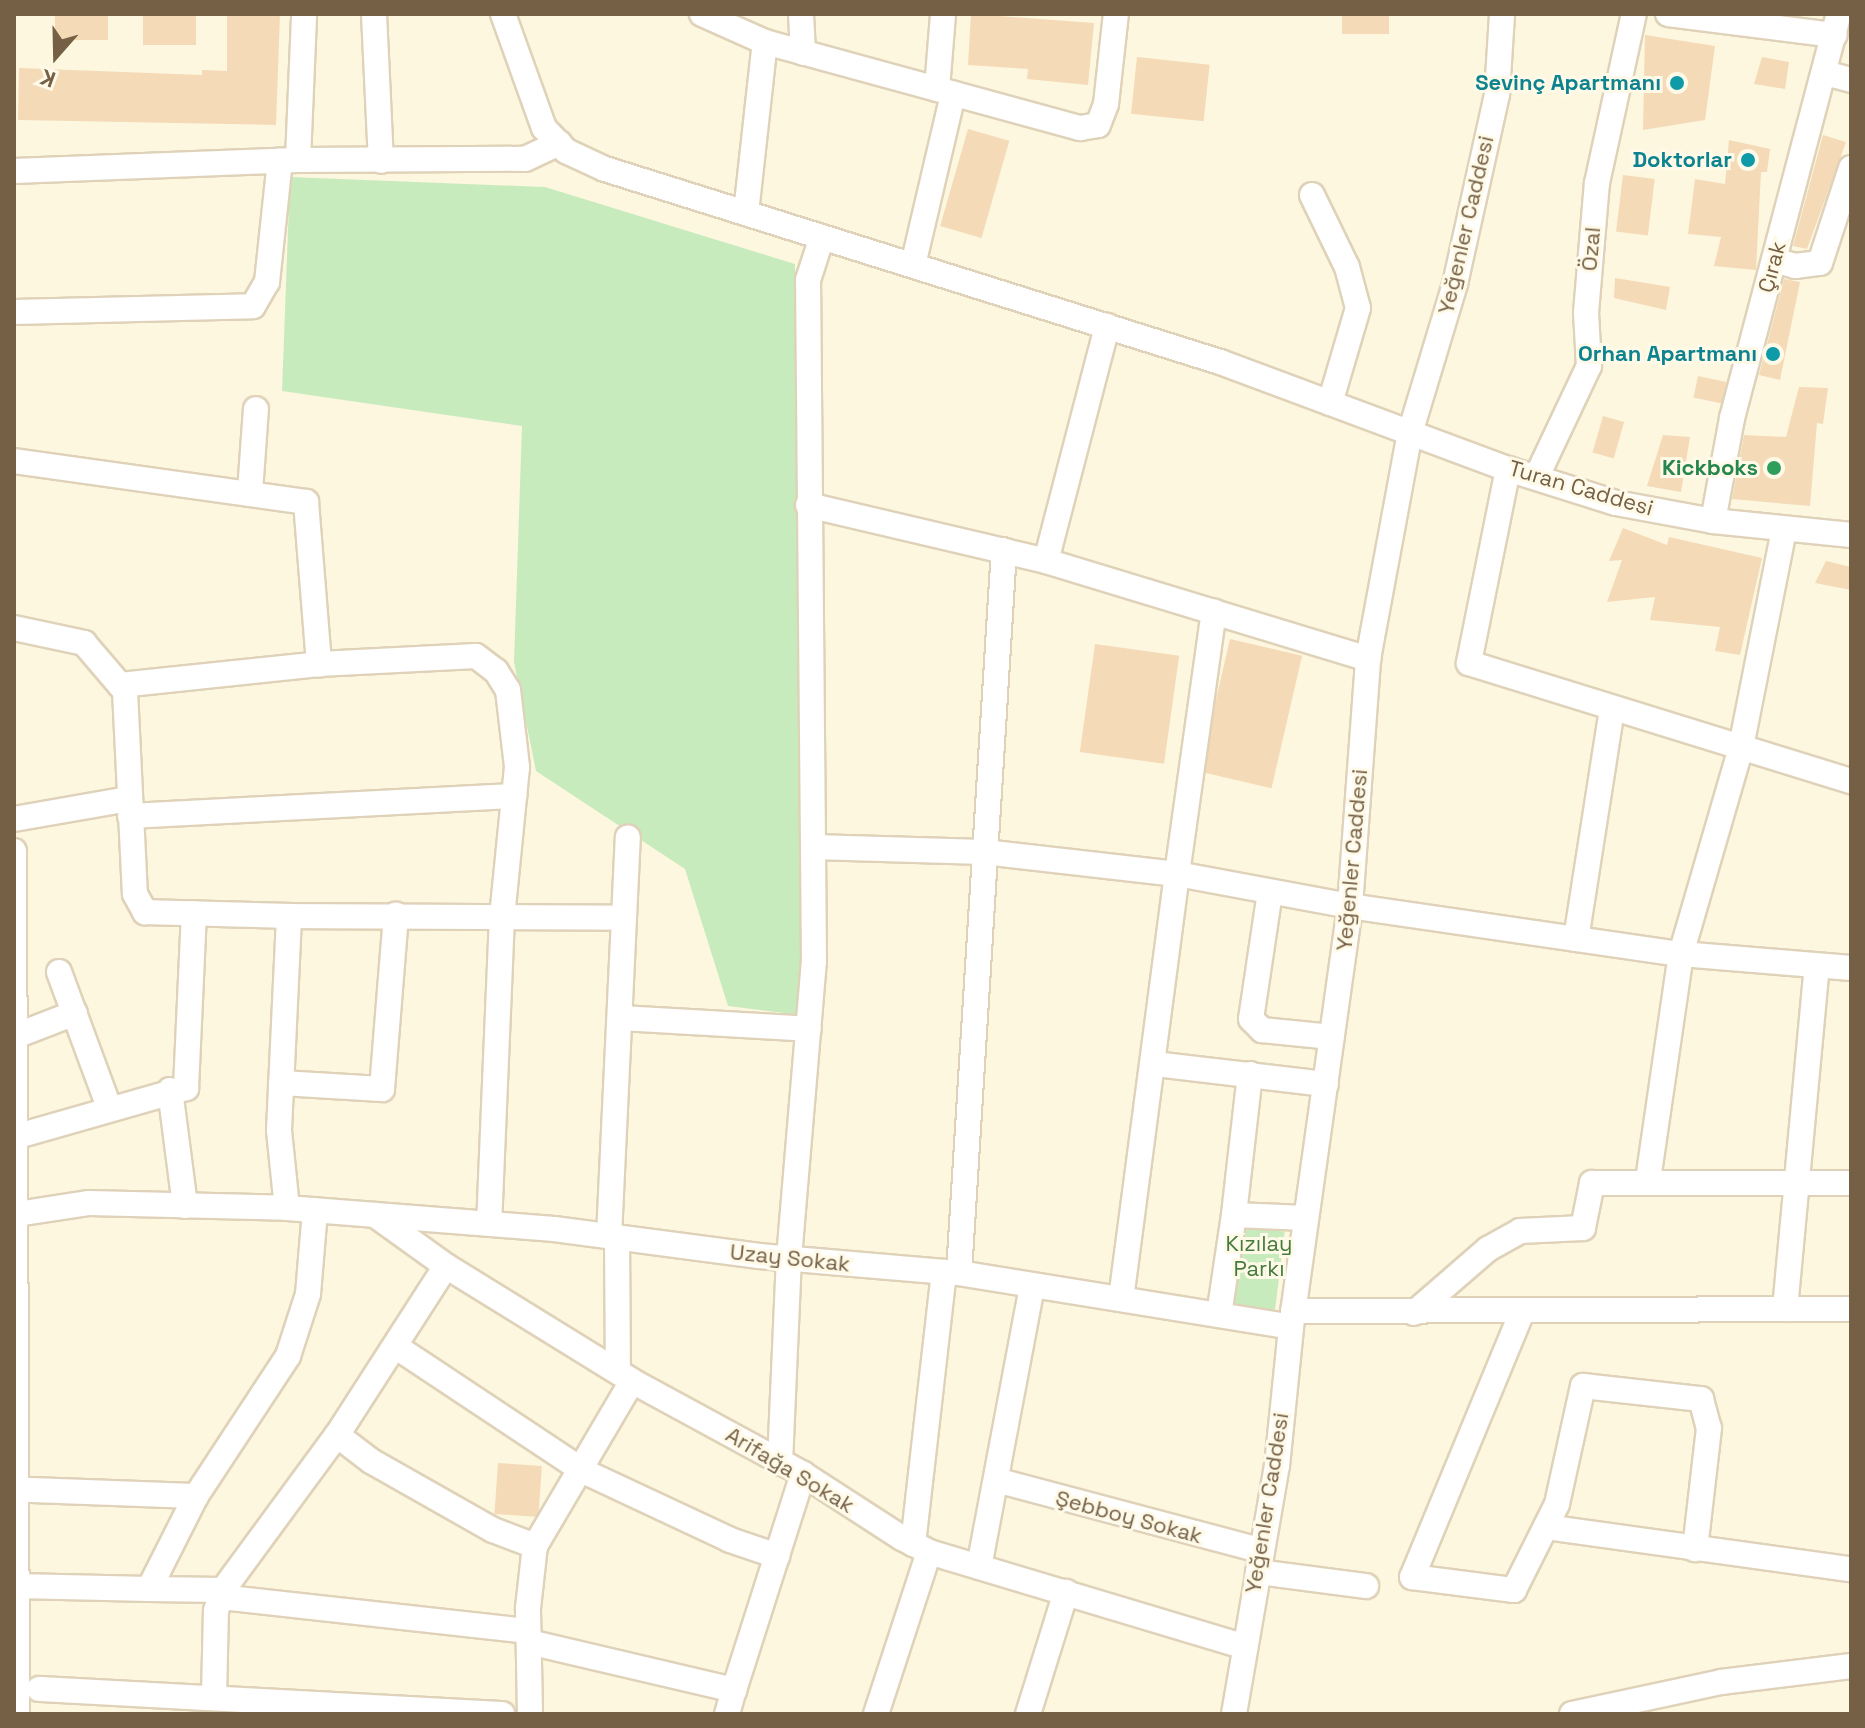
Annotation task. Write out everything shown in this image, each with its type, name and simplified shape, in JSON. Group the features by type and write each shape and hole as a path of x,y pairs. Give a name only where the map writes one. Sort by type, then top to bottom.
{"street":[{"path":"14,312 253,306 267,282 289,161 304,14"},
{"path":"374,14 381,161"},
{"path":"14,171 289,161 525,159 559,143 533,106 503,14"},
{"path":"702,14 765,42 1080,128 1098,125 1106,104 1116,14"},
{"path":"801,14 803,53"},
{"path":"913,265 945,91 943,14"},
{"name":"Yeğenler Caddesi","path":"1234,1714 1243,1646 1260,1561 1350,906 1368,659 1410,433 1455,284 1497,94 1502,14"},
{"name":"Özal","path":"1537,476 1589,366 1586,313 1597,183 1634,14"},
{"path":"1668,14 1837,24"},
{"name":"Çırak","path":"1713,521 1732,418 1837,24"},
{"path":"746,213 765,42"},
{"path":"1825,73 1851,80"},
{"name":"Turan Caddesi","path":"559,143 605,169 1107,326 1508,469 1616,503 1713,521 1851,535"},
{"path":"1774,260 1795,266 1820,263 1851,168"},
{"path":"1312,195 1357,290 1358,308 1330,403"},
{"path":"780,1463 789,1258 809,1029 813,847 808,280 822,237"},
{"path":"1046,561 1107,326"},
{"path":"250,492 256,409"},
{"path":"14,461 306,502 319,664"},
{"path":"1508,469 1469,663 1851,781"},
{"path":"808,505 1046,561 1368,659"},
{"path":"1648,1180 1681,954 1741,747 1784,530"},
{"path":"876,1714 921,1548 951,1273 1004,550"},
{"path":"1121,1299 1214,612"},
{"path":"14,628 84,643 120,685 137,902 145,912 624,918"},
{"path":"120,685 319,664 476,656 496,671 508,690 517,767 502,916 489,1224"},
{"path":"1576,939 1612,709"},
{"path":"14,819 130,808 514,796"},
{"path":"530,1714 528,1636 535,1546 583,1471 625,1376 613,1237 628,837"},
{"path":"813,847 984,852 1177,874 1350,906 1681,954 1851,968"},
{"path":"14,851 18,1035 17,1714"},
{"path":"1270,892 1251,1019 1262,1030 1332,1037"},
{"path":"18,1136 109,1107 186,1088 194,913"},
{"path":"281,1083 382,1089 396,915"},
{"path":"287,1208 279,1130 289,916"},
{"path":"1785,1309 1817,967"},
{"path":"59,972 109,1107"},
{"path":"18,1035 75,1013"},
{"path":"620,1018 809,1029"},
{"path":"1155,1064 1326,1084"},
{"path":"1219,1315 1250,1074"},
{"path":"170,1090 185,1206"},
{"path":"1414,1313 1488,1249 1520,1231 1583,1228 1592,1183 1648,1180 1851,1183"},
{"name":"Uzay Sokak","path":"17,1214 89,1203 287,1208 489,1224 951,1273 1219,1315 1292,1319 1414,1313 1851,1309"},
{"path":"149,1589 196,1496 245,1429 288,1356 308,1294 315,1210"},
{"name":"Arifağa Sokak","path":"375,1215 446,1266 625,1376 803,1474 921,1548 1243,1646"},
{"path":"1234,1215 1306,1218"},
{"path":"214,1697 222,1593 398,1348 446,1266"},
{"path":"979,1567 1032,1286"},
{"path":"1522,1312 1412,1577 1514,1590 1557,1504 1583,1386 1701,1399 1709,1428 1695,1549"},
{"path":"398,1348 583,1471 730,1540 777,1556"},
{"path":"337,1435 371,1461 493,1530 535,1546"},
{"path":"727,1714 803,1474"},
{"name":"Şebboy Sokak","path":"996,1480 1260,1561 1366,1586"},
{"path":"30,1490 196,1496"},
{"path":"1546,1527 1695,1549 1851,1567 1851,1584"},
{"path":"18,1586 222,1593 528,1636 734,1690"},
{"path":"1028,1714 1066,1592"},
{"path":"1572,1714 1721,1682 1851,1666"},
{"path":"39,1689 502,1714"}],"green space":[{"path":"290,177 545,187 795,264 801,1015 728,1006 685,869 536,771 514,662 522,426 282,391"},
{"name":"Kızılay Parkı","path":"1239,1226 1285,1232 1275,1310 1229,1304"}],"building":[{"path":"55,14 108,14 108,40 55,40"},
{"path":"143,14 196,14 196,45 143,45"},
{"path":"227,14 280,14 276,125 18,120 19,68 202,75 202,70 227,71"},
{"path":"971,14 1094,23 1088,85 1027,79 1028,69 968,65"},
{"path":"1342,14 1389,14 1389,34 1342,34"},
{"name":"Sevinç Apartmanı","path":"1645,35 1715,46 1705,120 1643,130"},
{"path":"1137,57 1210,65 1204,121 1131,114"},
{"path":"1762,57 1789,62 1785,89 1754,84"},
{"path":"968,129 1009,141 981,238 940,226"},
{"path":"1823,135 1846,142 1807,249 1793,246"},
{"path":"1729,140 1770,149 1767,172 1761,172 1756,270 1714,266 1721,237 1688,234 1695,179 1725,184"},
{"path":"1623,175 1655,179 1648,235 1616,232"},
{"path":"1615,278 1670,287 1666,310 1614,298"},
{"path":"1784,279 1800,282 1780,380 1759,375"},
{"path":"1698,376 1726,382 1722,404 1693,398"},
{"name":"Kickboks","path":"1799,387 1828,388 1823,424 1817,423 1810,506 1732,499 1744,435 1786,437"},
{"path":"1603,416 1624,422 1614,459 1593,453"},
{"path":"1663,435 1690,437 1681,492 1647,486"},
{"path":"1623,528 1667,545 1669,537 1762,558 1740,655 1715,651 1720,627 1650,620 1655,597 1607,602 1622,560 1609,561"},
{"path":"1826,561 1851,567 1851,590 1815,583"},
{"path":"1230,639 1302,656 1272,788 1199,772"},
{"path":"1095,644 1179,656 1164,764 1080,752"},
{"path":"498,1463 542,1466 538,1517 494,1514"}],"place":[{"name":"Sevinç Apartmanı","path":"1677,83"},
{"name":"Doktorlar","path":"1748,160"},
{"name":"Orhan Apartmanı","path":"1773,354"},
{"name":"Kickboks","path":"1774,468"}]}
